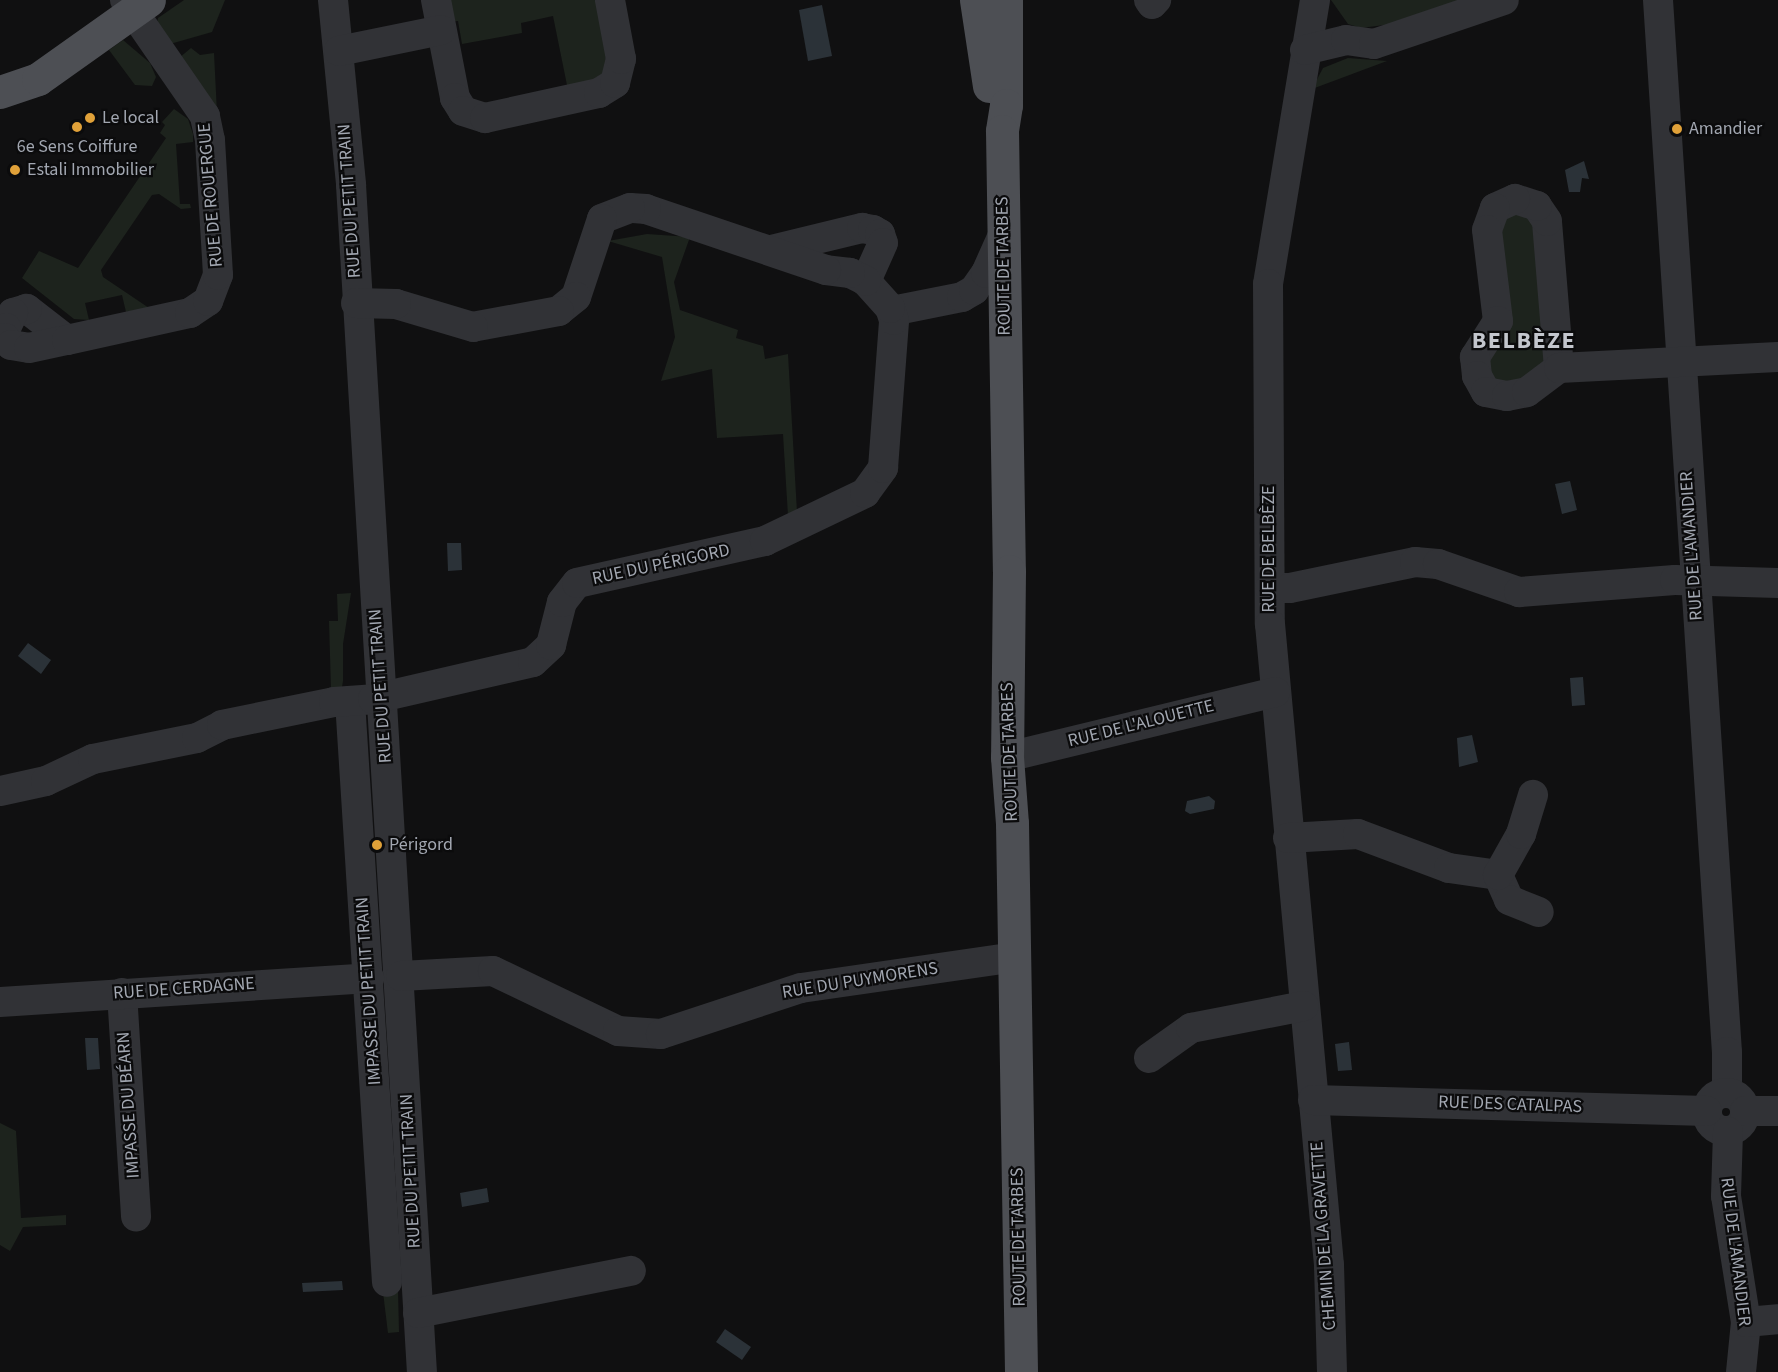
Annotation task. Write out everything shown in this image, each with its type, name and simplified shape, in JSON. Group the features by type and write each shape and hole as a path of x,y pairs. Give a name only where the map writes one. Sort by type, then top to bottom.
{"main road":[{"name":"ROUTE DE TARBES","path":"976,0 992,100 1002,131"},
{"name":"ROUTE DE TARBES","path":"1006,0 1006,105 1002,131 1007,757 1015,957 1021,1372"},
{"path":"3,89 24,62 131,3"}],"street":[{"name":"RUE DU PETIT TRAIN","path":"333,0 351,185 356,303 401,976 422,1372"},
{"path":"436,0 459,107 479,118 494,117 599,93 615,83 621,59 610,0"},
{"path":"1149,0 1152,4 1156,0"},
{"path":"1305,50 1346,40 1374,44 1504,0"},
{"name":"RUE DE L'AMANDIER","path":"1658,0 1694,580 1727,1052 1726,1196 1746,1322 1741,1372"},
{"name":"RUE DE ROUERGUE","path":"67,340 190,313 208,301 217,281 211,152 205,116 131,3"},
{"path":"1314,8 1346,40"},
{"name":"RUE DE BELBÈZE","path":"1313,1100 1275,692 1270,588 1268,284 1305,50 1314,8"},
{"path":"339,51 441,30"},
{"path":"1559,368 1547,221 1537,206 1515,199 1495,208 1487,230 1498,321 1475,357 1477,376 1486,392 1507,396 1527,392 1559,368 1778,357"},
{"path":"356,303 396,304 473,327 559,311 576,297 602,219 630,208 646,208 826,270 850,273 866,281 892,311 962,297 974,290 986,273 1004,232"},
{"path":"771,250 870,229 880,234 883,243 866,281"},
{"name":"RUE DU PÉRIGORD","path":"0,791 46,781 93,759 197,738 222,725 382,696 538,660 551,645 564,598 577,584 760,543 865,494 883,468 895,326 892,311"},
{"path":"1270,588 1290,588 1415,562 1438,564 1519,592 1694,580 1778,583"},
{"name":"RUE DE L'ALOUETTE","path":"1007,757 1275,692"},
{"name":"IMPASSE DU PETIT TRAIN","path":"350,701 387,1282"},
{"path":"1498,875 1521,834 1533,795"},
{"path":"1288,838 1358,834 1449,868 1498,875"},
{"path":"1498,875 1509,900 1539,912"},
{"name":"RUE DU PUYMORENS","path":"401,976 493,971 618,1030 660,1034 801,988 1015,957"},
{"name":"RUE DE CERDAGNE","path":"0,1002 369,978"},
{"name":"IMPASSE DU BÉARN","path":"122,993 136,1217"},
{"path":"1149,1058 1191,1028 1304,1005"},
{"name":"RUE DES CATALPAS","path":"1313,1100 1778,1112"},
{"name":"CHEMIN DE LA GRAVETTE","path":"1313,1100 1329,1265 1332,1372"},
{"path":"418,1313 631,1271"},
{"path":"1746,1322 1778,1319"}],"shaded area":[{"path":"184,0 225,0 212,32 170,44 157,24 158,18"},
{"path":"446,0 602,0 612,51 606,74 568,90 553,16 521,23 522,33 462,44 458,21 449,22"},
{"path":"1331,0 1461,0 1392,24 1361,28 1348,24"},
{"path":"822,5 832,56 808,61 799,10"},
{"path":"123,40 150,63 156,77 152,86 135,85 109,50"},
{"path":"191,48 200,55 214,53 217,113 179,58"},
{"path":"1348,58 1387,61 1312,89 1323,68"},
{"path":"174,109 188,119 193,134 193,142 176,144 180,204 190,204 191,208 181,209 159,194 152,195 101,270 103,277 149,308 126,312 122,295 85,303 89,320 74,319 22,278 39,251 78,268 166,138 160,133 165,125 162,122"},
{"path":"1584,161 1589,179 1582,178 1580,192 1569,192 1565,170"},
{"path":"1532,212 1549,360 1520,386 1492,378 1488,364 1500,234 1508,214"},
{"path":"647,234 690,237 674,282 680,310 738,330 736,338 763,346 765,359 788,354 797,512 788,516 783,434 717,438 712,369 661,381 675,337 662,257 608,241"},
{"path":"1570,481 1577,510 1562,514 1555,484"},
{"path":"447,543 461,543 462,570 448,571"},
{"path":"351,593 343,644 342,687 331,690 329,621 338,621 337,594"},
{"path":"28,643 51,660 41,674 18,656"},
{"path":"1583,677 1585,705 1572,706 1570,678"},
{"path":"1472,735 1478,762 1459,767 1457,738"},
{"path":"1209,796 1215,801 1214,809 1190,814 1185,811 1187,801"},
{"path":"85,1038 98,1038 100,1069 87,1070"},
{"path":"1349,1042 1352,1070 1338,1071 1335,1044"},
{"path":"0,1123 16,1131 21,1218 66,1215 66,1225 23,1227 10,1251 0,1245"},
{"path":"487,1188 489,1202 462,1207 460,1193"},
{"path":"342,1281 343,1290 303,1292 302,1283"},
{"path":"398,1291 399,1332 388,1333 383,1292"},
{"path":"725,1329 751,1347 742,1360 716,1342"}],"place":[{"name":"Le local","path":"90,118"},
{"name":"6e Sens Coiffure","path":"77,127"},
{"name":"Amandier","path":"1677,129"},
{"name":"Estali Immobilier","path":"15,170"},
{"name":"Périgord","path":"377,845"}],"district":[{"name":"BELBÈZE","path":"1524,341"}]}
